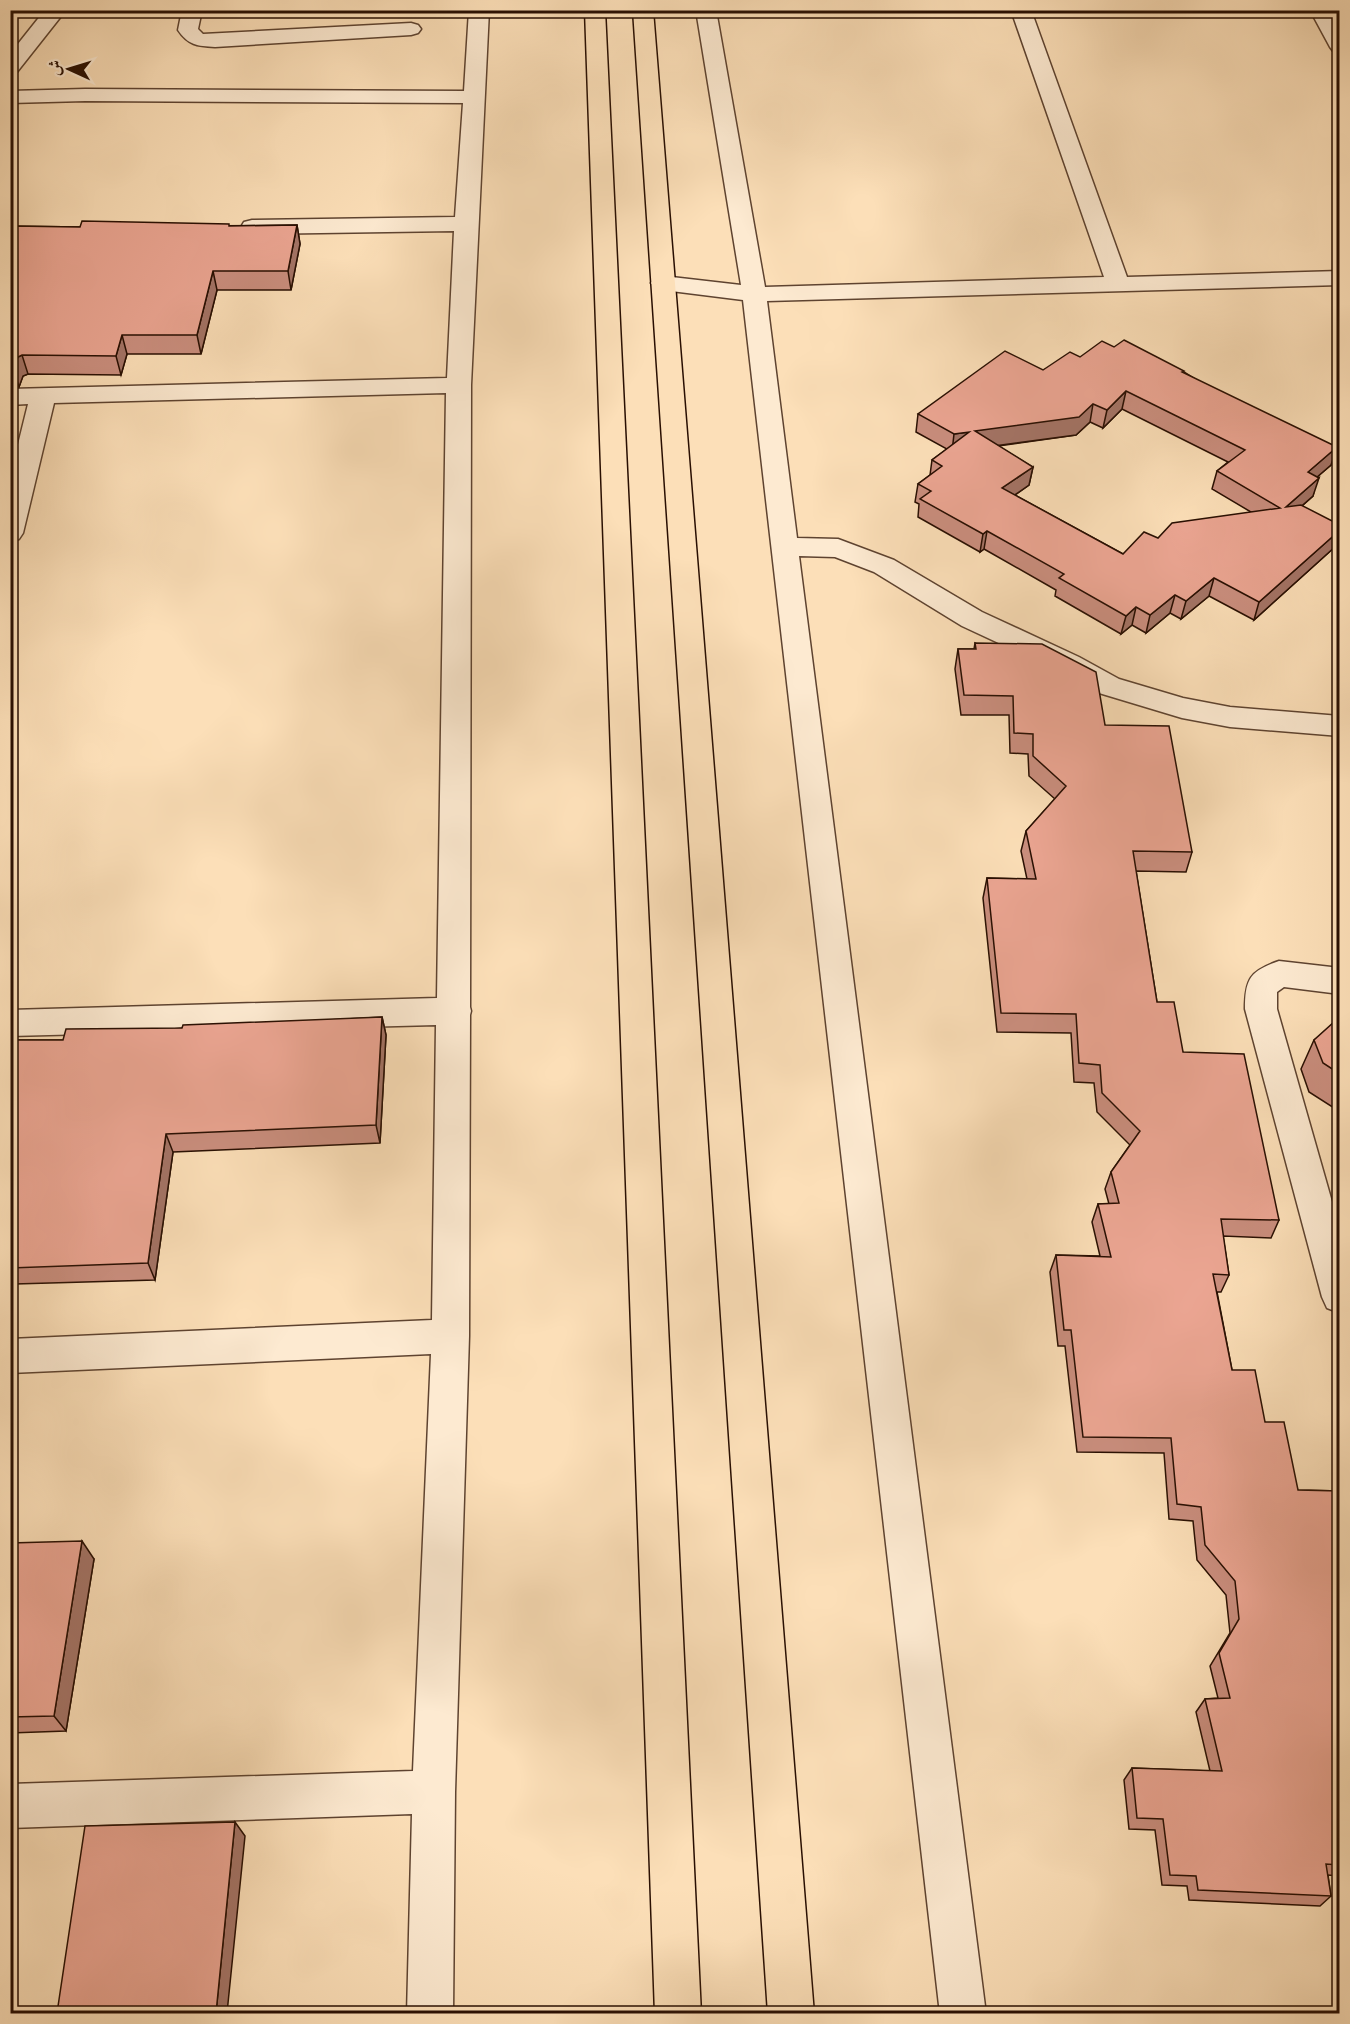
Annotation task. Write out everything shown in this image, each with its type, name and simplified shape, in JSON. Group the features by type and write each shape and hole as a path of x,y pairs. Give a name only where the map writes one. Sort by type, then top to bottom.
{"highway":[{"path":"595,10 678,2013"},
{"path":"643,10 791,2013"}],"street":[{"path":"10,68 56,10"},
{"path":"192,10 188,30 197,40 215,41 411,29"},
{"path":"430,2013 434,1792 450,1336 455,1011 459,386 479,10"},
{"path":"706,10 754,294 963,2013"},
{"path":"1021,10 1118,284"},
{"path":"1320,10 1340,47"},
{"path":"10,97 85,95 473,97"},
{"path":"226,228 466,224"},
{"path":"663,283 754,294 1340,278"},
{"path":"10,397 459,386"},
{"path":"10,533 43,396"},
{"path":"785,547 838,548 884,566 972,619 1069,664 1108,686 1182,708 1230,717 1340,726"},
{"path":"1340,981 1279,974 1261,986 1261,1009 1340,1297"},
{"path":"10,1023 455,1011"},
{"path":"10,1356 450,1336"},
{"path":"10,1806 434,1792"}],"building":[{"path":"82,221 229,224 229,226 297,225 288,271 213,271 197,335 122,335 116,356 22,355 18,357 13,368 10,368 10,226 80,227"},
{"path":"1124,340 1184,371 1182,372 1337,447 1308,472 1319,478 1286,507 1301,505 1340,525 1340,530 1259,602 1214,578 1186,601 1175,595 1150,615 1136,607 1126,616 1059,578 1064,574 987,531 983,534 920,499 931,491 918,484 942,466 932,460 969,432 954,434 918,414 1005,351 1043,370 1070,352 1080,357 1102,341 1114,347","holes":["1126,391 1245,450 1217,471 1280,508 1172,523 1158,538 1144,532 1123,554 1002,488 1033,467 975,431 1079,417 1093,404 1107,410"]},
{"path":"975,643 1042,644 1096,672 1105,725 1169,726 1192,852 1133,851 1157,1002 1174,1002 1183,1052 1244,1054 1279,1220 1221,1219 1229,1275 1213,1274 1232,1370 1255,1370 1265,1422 1284,1422 1298,1490 1340,1491 1340,1865 1326,1864 1331,1896 1198,1890 1196,1876 1170,1875 1163,1819 1137,1818 1132,1768 1222,1771 1205,1699 1230,1698 1219,1653 1239,1619 1235,1581 1205,1545 1201,1507 1177,1504 1171,1438 1083,1437 1071,1330 1064,1330 1056,1255 1111,1257 1098,1204 1119,1203 1111,1172 1140,1131 1102,1093 1100,1065 1079,1063 1076,1014 1001,1013 987,878 1036,879 1026,831 1066,786 1033,756 1033,734 1014,733 1013,696 964,695 958,649 976,649"},
{"path":"382,1017 376,1125 166,1134 148,1263 10,1268 10,1040 63,1040 66,1029 182,1028 183,1025"},
{"path":"1340,1021 1340,1074 1323,1063 1314,1040 1334,1022"},
{"path":"82,1541 54,1716 10,1717 10,1543"},
{"path":"235,1822 216,2013 57,2013 85,1826"}]}
